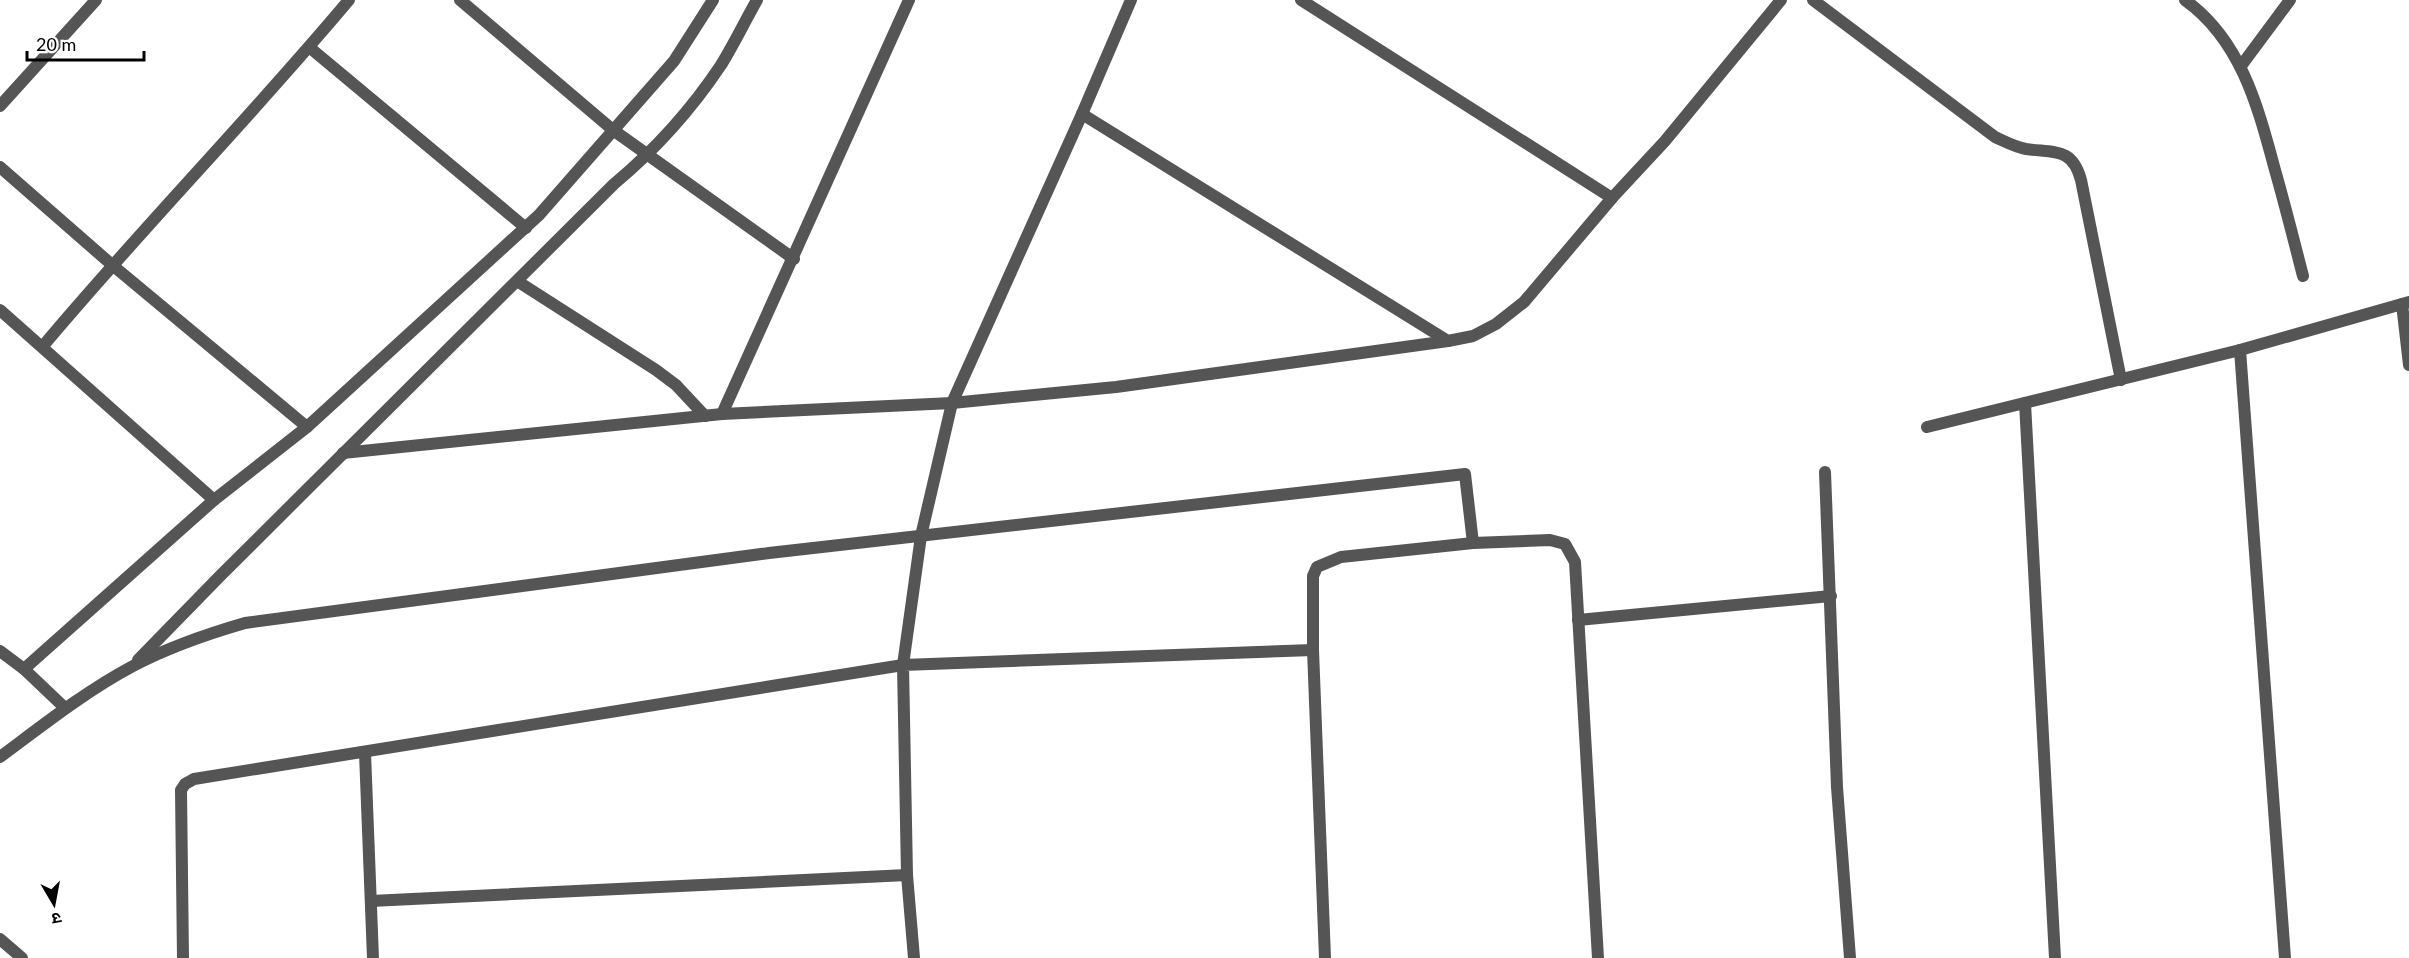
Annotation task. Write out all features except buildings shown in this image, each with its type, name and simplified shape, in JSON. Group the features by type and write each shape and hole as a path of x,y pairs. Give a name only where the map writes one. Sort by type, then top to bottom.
{"street":[{"path":"0,106 96,0"},
{"path":"43,346 111,264 349,0"},
{"path":"460,0 613,130 794,259"},
{"path":"24,669 214,500 307,427 526,228 674,62 713,0"},
{"path":"133,666 343,453 614,184 648,156 686,114 722,64 756,0"},
{"path":"722,414 794,259 909,0"},
{"path":"914,958 907,875 903,665 921,536 952,403 1131,0"},
{"path":"1301,0 1612,198"},
{"path":"343,453 722,414 952,403 1116,387 1473,336 1496,324 1524,302 1612,198 1665,141 1781,0"},
{"path":"1813,0 1995,137 2013,146 2057,151 2072,160 2082,180 2121,380"},
{"path":"2185,0 2218,32 2241,66 2258,105 2303,276"},
{"path":"2241,66 2290,0"},
{"path":"309,47 526,228"},
{"path":"1082,114 1448,341"},
{"path":"0,167 111,264 307,427"},
{"path":"517,281 656,370 676,385 705,416"},
{"path":"1928,427 2240,350 2405,303 2409,365"},
{"path":"0,310 214,500"},
{"path":"2240,350 2285,958"},
{"path":"2025,403 2055,958"},
{"path":"1825,472 1837,787 1850,958"},
{"path":"0,757 65,708 133,666 194,638 245,623 769,553 1465,474 1473,543"},
{"path":"1325,958 1313,650 1313,576 1317,567 1341,557 1473,543 1550,540 1565,544 1575,562 1598,958"},
{"path":"1578,620 1831,596"},
{"path":"183,958 181,790 185,784 194,779 208,775 365,753 903,665 1313,650"},
{"path":"0,651 24,669 65,708"},
{"path":"365,753 373,958"},
{"path":"371,901 907,875"},
{"path":"0,939 22,958"}]}
